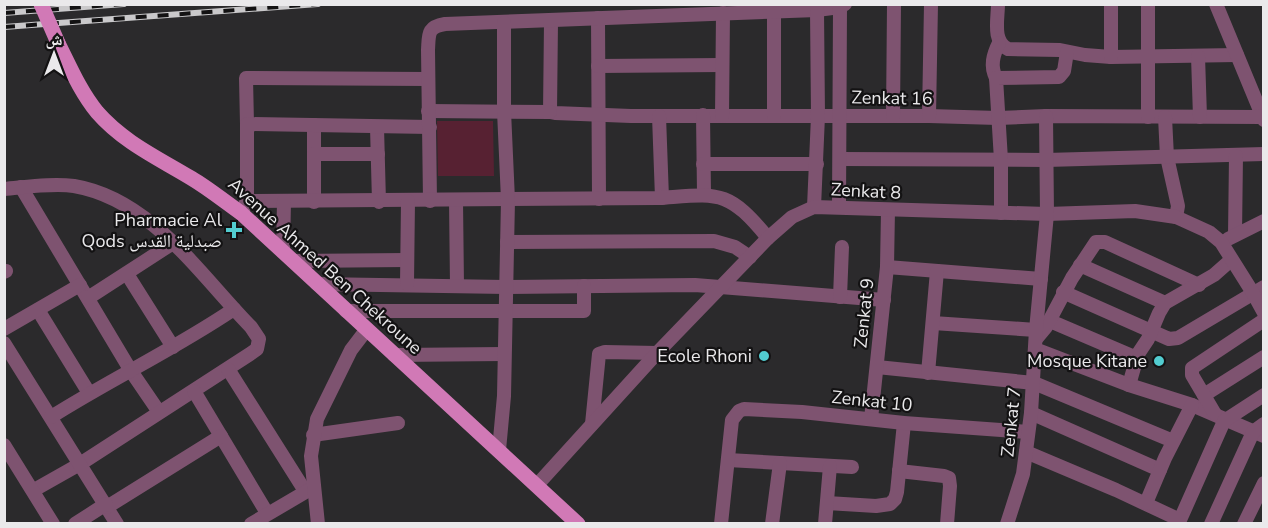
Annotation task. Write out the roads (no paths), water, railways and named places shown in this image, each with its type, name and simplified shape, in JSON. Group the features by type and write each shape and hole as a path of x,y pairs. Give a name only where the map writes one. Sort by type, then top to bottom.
{"main road":[{"name":"Avenue Ahmed Ben Chekroune","path":"41,4 84,93 110,125 138,147 244,207 288,257 578,524"}],"street":[{"path":"893,116 894,4"},
{"path":"929,116 931,4"},
{"path":"998,4 999,43 993,57 993,70 996,78 1001,160 1001,213"},
{"path":"1111,4 1111,57"},
{"path":"1148,4 1148,117"},
{"path":"1216,4 1263,118"},
{"path":"430,201 428,79 430,31 434,27 445,24 551,22 598,18 817,10 843,6 839,115 839,206"},
{"path":"814,207 818,116 817,10"},
{"path":"774,12 774,116"},
{"path":"722,116 723,13"},
{"path":"598,18 599,199"},
{"path":"499,450 502,429 508,200 504,111 504,22"},
{"path":"550,112 551,22"},
{"path":"999,43 1008,49 1111,57 1237,55"},
{"path":"996,78 1057,78 1061,76 1067,52"},
{"path":"1198,56 1200,117"},
{"path":"598,66 722,65"},
{"path":"428,79 246,78 244,207 284,201 662,198 704,194 722,198 736,206 747,214 768,238"},
{"name":"Zenkat 16","path":"428,111 659,116 1263,118"},
{"path":"703,115 704,194"},
{"path":"659,116 662,198"},
{"name":"Zenkat 7","path":"1007,524 1023,474 1034,383 1047,214 1046,116"},
{"path":"1165,117 1167,157 1178,206 1176,216"},
{"path":"247,124 430,127"},
{"path":"314,125 314,202"},
{"path":"377,127 379,202"},
{"path":"314,154 378,154"},
{"path":"840,159 1046,160 1263,154"},
{"path":"1235,235 1236,156"},
{"path":"703,164 817,164"},
{"path":"4,189 73,186 98,192 137,213 173,243 234,309 256,334 259,346 228,369 80,464 34,490"},
{"path":"21,188 131,371 159,412"},
{"path":"284,201 288,257 407,260"},
{"path":"407,284 408,201"},
{"path":"456,201 457,285"},
{"name":"Zenkat 8","path":"537,485 657,353 768,238 792,217 814,207 1047,214 1135,211 1176,216 1209,232 1221,242 1231,260 1258,290 1263,313"},
{"name":"Zenkat 9","path":"871,419 887,267 888,210"},
{"path":"1221,242 1263,221"},
{"path":"507,242 714,241 735,247 750,257"},
{"path":"1036,339 1050,321 1063,292 1093,244 1101,241 1199,285"},
{"path":"88,298 173,243"},
{"path":"840,297 842,247"},
{"path":"1129,385 1134,360 1152,331 1165,303 1199,285 1231,260"},
{"path":"1080,265 1165,303"},
{"path":"887,267 1041,279"},
{"path":"928,373 937,271"},
{"path":"127,274 173,347"},
{"path":"317,284 506,287 680,285 884,300"},
{"path":"4,330 80,285"},
{"path":"346,311 584,311 584,286"},
{"path":"1063,292 1169,339 1178,338 1258,290"},
{"path":"51,417 89,393 190,339 234,309"},
{"path":"38,310 89,393"},
{"path":"1220,417 1192,375 1193,366 1263,320"},
{"path":"1050,321 1125,353 1134,360"},
{"path":"933,323 1036,339 1129,385 1192,405 1260,431 1211,524"},
{"path":"318,524 309,489 313,435 322,407 351,350 367,329"},
{"path":"4,342 117,524"},
{"path":"592,424 599,354 605,352 657,353"},
{"path":"394,355 504,354"},
{"path":"1204,395 1263,357"},
{"path":"877,368 1034,383 1173,441"},
{"path":"228,369 309,489"},
{"path":"194,391 267,513"},
{"path":"1026,452 1146,503 1181,522 1220,417 1263,395"},
{"path":"1146,503 1173,441 1192,405"},
{"name":"Zenkat 10","path":"728,460 732,420 739,411 744,409 1028,432"},
{"path":"1031,413 1160,470"},
{"path":"313,435 398,423"},
{"path":"827,502 888,506 895,498 904,423"},
{"path":"75,524 220,436"},
{"path":"4,445 53,524"},
{"path":"721,524 728,460 852,467"},
{"path":"772,524 780,463"},
{"path":"825,524 830,466"},
{"path":"899,471 948,478 950,486 947,524"},
{"path":"1244,524 1263,483"},
{"path":"251,524 309,489"}],"railway":[{"path":"4,13 124,4"},
{"path":"4,27 318,4"}],"place":[{"name":"Pharmacie Al Qods صبدلية القدس","path":"234,230"},
{"name":"Ecole Rhoni","path":"764,356"},
{"name":"Mosque Kitane","path":"1159,361"}]}
